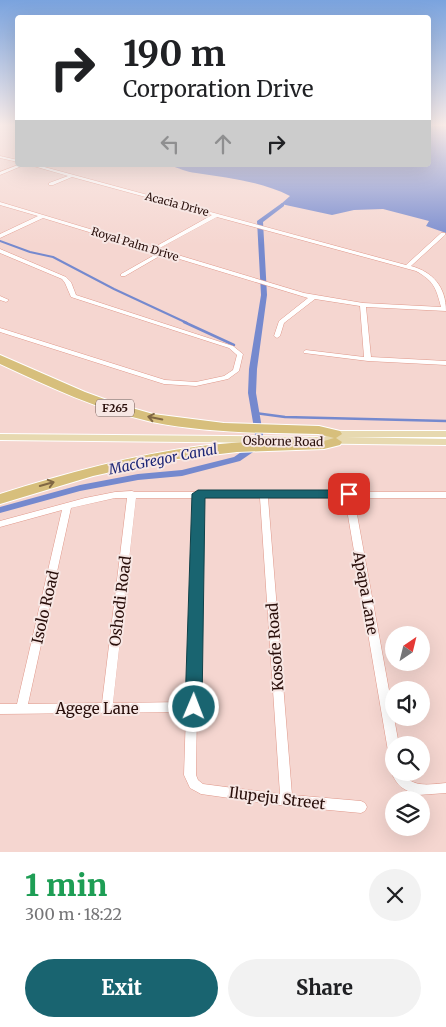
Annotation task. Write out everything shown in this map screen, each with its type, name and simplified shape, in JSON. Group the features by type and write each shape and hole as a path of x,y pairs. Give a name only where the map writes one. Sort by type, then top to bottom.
{"highway":[{"name":"F265","path":"0,359 61,387 132,412 192,424 238,437"},
{"path":"0,499 117,466 176,454 238,437 279,437 324,445 335,438"}],"main road":[{"name":"Osborne Road","path":"0,430 238,437"},
{"name":"Osborne Road","path":"335,438 446,434"},
{"name":"Osborne Road","path":"0,438 199,435"},
{"name":"Osborne Road","path":"335,438 446,442"}],"street":[{"path":"0,174 17,167"},
{"name":"Acacia Drive","path":"39,167 407,266 434,279 438,284 445,309"},
{"path":"51,184 73,176"},
{"name":"Royal Palm Drive","path":"0,203 312,297 363,306 445,309"},
{"path":"153,250 216,214"},
{"path":"0,236 43,216"},
{"path":"407,266 443,234"},
{"path":"0,252 64,278 68,282 72,296 231,347 240,354 236,371 226,378 196,384 181,384 148,378 0,330"},
{"path":"123,275 161,252"},
{"path":"277,336 281,322 312,297"},
{"path":"363,306 368,359"},
{"path":"306,352 368,359 446,363"},
{"path":"0,524 101,498 132,494 446,495"},
{"name":"Oshodi Road","path":"107,708 132,494"},
{"path":"194,707 198,494"},
{"name":"Apapa Lane","path":"349,494 391,736"},
{"name":"Kosofe Road","path":"264,495 286,800"},
{"name":"Isolo Road","path":"22,708 67,506"},
{"name":"Agege Lane","path":"0,709 194,707"},
{"name":"Ilupeju Street","path":"194,707 190,774 194,784 201,789 361,807"},
{"path":"402,781 418,790 446,788"}],"water":[{"path":"446,166 446,233 426,226 429,221 383,209 354,210 332,215 281,204 290,196 256,183 189,172 175,167"}],"waterway":[{"name":"MacGregor Canal","path":"0,510 80,488 138,477 182,473 237,459 253,448 257,443 259,434 252,393 253,369 264,295 260,221 282,205"},
{"path":"0,241 30,252 53,257 114,289 187,323"},
{"path":"184,322 234,345"},
{"path":"255,413 285,417 446,421"}],"route":[{"path":"194,707 198,494 349,494"}]}
